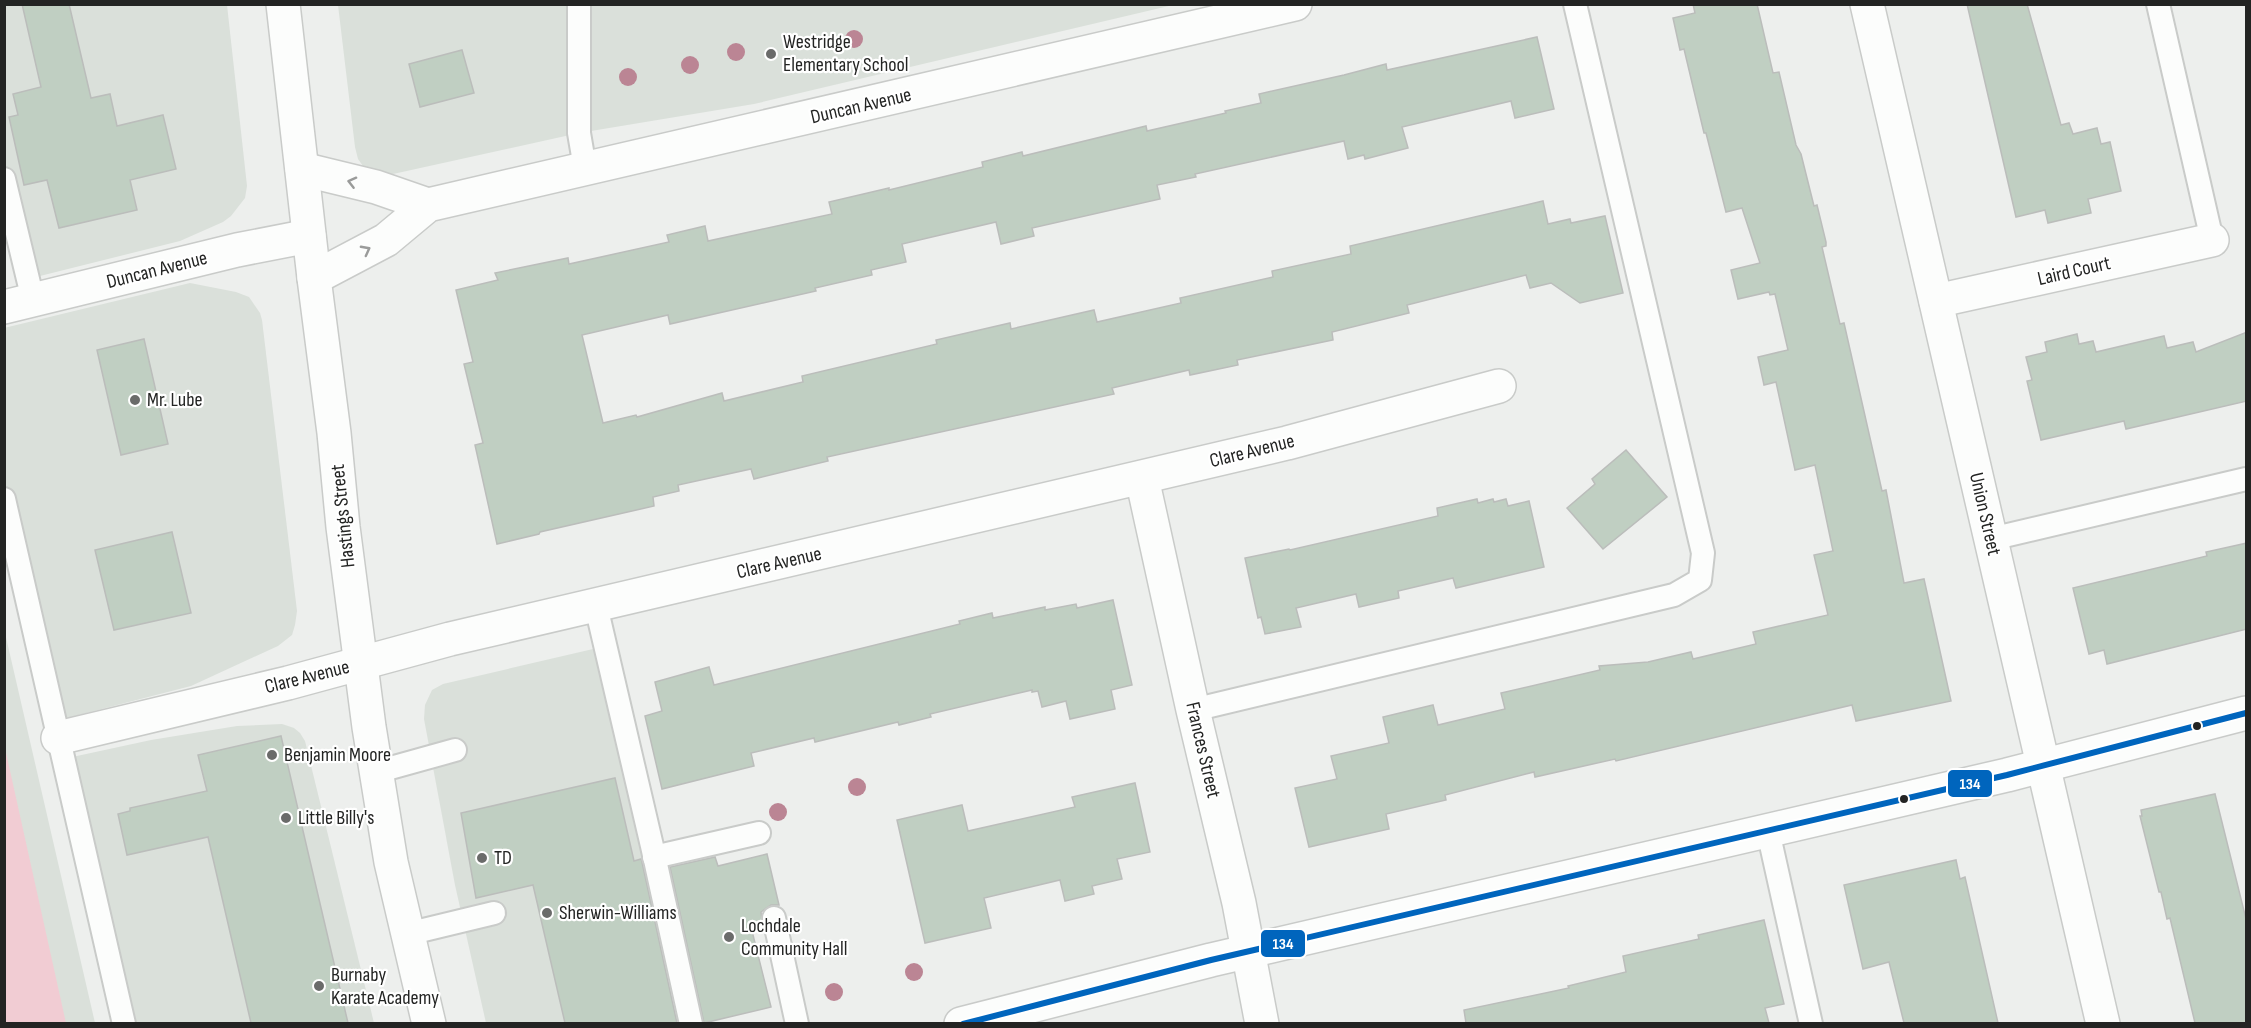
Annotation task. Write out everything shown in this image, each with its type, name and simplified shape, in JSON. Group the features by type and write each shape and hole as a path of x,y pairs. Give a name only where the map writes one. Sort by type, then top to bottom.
{"street":[{"name":"Hastings Street","path":"283,4 360,664 391,862 429,1023"},
{"name":"Duncan Avenue","path":"314,278 386,240 428,205 1295,4"},
{"name":"Union Street","path":"1867,4 2103,1023"},
{"path":"302,169 376,188 428,205"},
{"name":"Duncan Avenue","path":"19,303 248,247 309,236"},
{"name":"Laird Court","path":"1936,301 2212,240"},
{"name":"Clare Avenue","path":"58,738 288,683 450,639 1287,443 1500,386"},
{"name":"Frances Street","path":"1142,478 1192,710 1234,881 1262,1023"},
{"path":"961,1023 1248,952 2042,765 2247,713"}],"lane":[{"path":"579,4 579,133 585,168"},
{"path":"1192,710 1674,595 1700,580 1703,553 1575,4"},
{"path":"2158,4 2212,240"},
{"path":"4,178 19,303"},
{"path":"1991,539 2247,479"},
{"path":"4,499 124,1023"},
{"path":"596,606 691,1023"},
{"path":"376,772 455,750"},
{"path":"1768,831 1811,1023"},
{"path":"654,857 759,833"},
{"path":"407,934 494,913"},
{"path":"774,918 797,1023"}],"shaded area":[{"path":"4,5 227,5 247,186 245,198 231,216 223,222 180,241 28,279 5,169"},
{"path":"338,5 1173,5 754,104 579,133 384,176 369,171 358,159"},
{"path":"190,283 236,292 249,297 260,313 297,611 292,635 278,646 191,686 55,721 5,504 4,328"},
{"path":"5,633 95,1023 5,1023"},
{"path":"606,646 691,1023 486,1023 455,885 424,719 425,705 432,690 443,684"},
{"path":"282,724 294,728 305,741 374,1023 124,1023 63,759 151,740 237,726"},
{"path":"5,748 66,1023 5,1023"}],"building":[{"path":"22,4 69,4 91,98 110,94 117,126 163,115 176,169 130,180 137,210 59,228 47,180 24,185 9,117 18,115 13,94 41,87"},
{"path":"1693,4 1757,4 1773,73 1779,72 1796,145 1801,154 1814,206 1817,205 1826,242 1826,246 1822,247 1840,324 1844,323 1882,491 1886,490 1904,583 1924,579 1951,701 1856,721 1852,705 1616,761 1615,759 1535,777 1534,772 1445,795 1446,800 1386,814 1389,829 1309,847 1295,788 1337,779 1331,756 1389,743 1383,717 1433,705 1438,725 1505,709 1501,693 1600,670 1599,666 1648,662 1691,652 1693,659 1756,644 1753,632 1828,615 1814,555 1833,551 1815,465 1795,470 1776,382 1764,385 1758,357 1788,350 1775,294 1770,295 1769,292 1738,299 1731,270 1760,263 1742,208 1726,212 1684,49 1680,50 1673,18 1695,13"},
{"path":"1967,4 2027,4 2061,125 2069,123 2073,134 2097,128 2101,144 2110,142 2121,191 2088,199 2091,213 2048,223 2045,210 2016,217"},
{"path":"1537,37 1554,109 1515,118 1511,101 1402,127 1408,148 1365,159 1364,155 1348,159 1344,141 1195,174 1196,177 1157,185 1160,199 1032,228 1034,236 1001,244 996,222 902,244 906,262 871,270 872,275 815,288 816,291 670,324 668,315 582,335 603,423 636,415 637,417 722,393 724,401 803,382 802,376 937,344 936,340 1010,323 1011,329 1094,310 1097,322 1181,303 1180,298 1273,277 1272,271 1351,254 1350,246 1543,201 1548,224 1570,219 1571,223 1605,216 1623,293 1580,303 1551,283 1530,288 1526,275 1407,305 1409,313 1332,332 1333,340 1237,360 1238,365 1190,375 1189,370 1112,388 1114,394 827,457 828,461 754,479 751,469 678,485 679,491 653,497 654,506 497,544 475,445 483,443 464,364 473,362 456,290 498,280 495,273 568,258 569,264 669,242 667,235 705,226 708,241 832,214 829,202 983,167 982,162 1022,152 1023,156 1146,126 1147,131 1226,113 1225,111 1261,103 1259,94 1386,64 1387,70"},
{"path":"462,50 474,93 420,107 409,64"},
{"path":"2247,332 2247,401 2126,429 2124,421 2041,440 2027,381 2032,380 2026,357 2047,352 2045,342 2077,334 2079,344 2093,341 2096,352 2164,336 2167,348 2193,342 2196,352"},
{"path":"144,339 168,444 121,455 97,350"},
{"path":"1626,450 1667,497 1603,549 1567,508 1595,484 1592,479"},
{"path":"1477,499 1478,503 1493,499 1494,502 1506,499 1508,506 1529,501 1544,567 1456,588 1453,578 1398,591 1399,598 1359,607 1356,594 1296,608 1301,627 1265,634 1261,617 1258,618 1245,558 1438,516 1437,508"},
{"path":"172,532 191,613 114,630 95,550"},
{"path":"2247,543 2247,629 2107,664 2104,650 2089,654 2073,588 2207,556 2206,552"},
{"path":"1113,600 1132,685 1111,690 1115,709 1070,719 1066,701 1042,707 1038,691 1032,692 1032,690 930,714 931,717 899,725 898,722 815,742 814,738 751,753 754,766 662,789 645,716 662,711 655,682 709,667 714,685 960,624 959,621 992,613 993,618 1045,607 1045,610 1076,604 1077,608"},
{"path":"281,736 348,1023 251,1023 208,837 127,855 118,814 130,811 130,808 207,791 198,755"},
{"path":"615,778 634,861 641,859 642,862 677,1023 565,1023 533,885 476,898 461,813"},
{"path":"1135,783 1150,852 1117,859 1122,879 1092,886 1094,894 1065,901 1060,880 984,898 991,928 925,943 897,820 962,805 968,831 1075,807 1072,797"},
{"path":"2215,794 2247,923 2247,1023 2195,1023 2170,918 2167,919 2161,892 2159,892 2140,816 2142,816 2141,810"},
{"name":"Lochdale Community Hall","path":"767,854 779,905 771,905 761,912 763,929 752,931 771,1007 704,1023 670,867 715,857 718,866"},
{"path":"1956,860 1960,879 1965,877 1998,1023 1904,1023 1889,962 1863,969 1844,885"},
{"path":"1764,920 1784,1004 1765,1008 1769,1023 1466,1023 1464,1010 1569,988 1568,986 1626,972 1623,956 1699,939 1698,935"}],"transit line":[{"name":"134","path":"963,1024 1211,960 2007,775 2246,713"}],"place":[{"name":"Westridge Elementary School","path":"771,54"},
{"name":"Mr. Lube","path":"135,400"},
{"name":"Benjamin Moore","path":"272,755"},
{"name":"Little Billy's","path":"286,818"},
{"name":"TD","path":"482,858"},
{"name":"Sherwin-Williams","path":"547,913"},
{"name":"Lochdale Community Hall","path":"729,937"},
{"name":"Burnaby Karate Academy","path":"319,986"}]}
